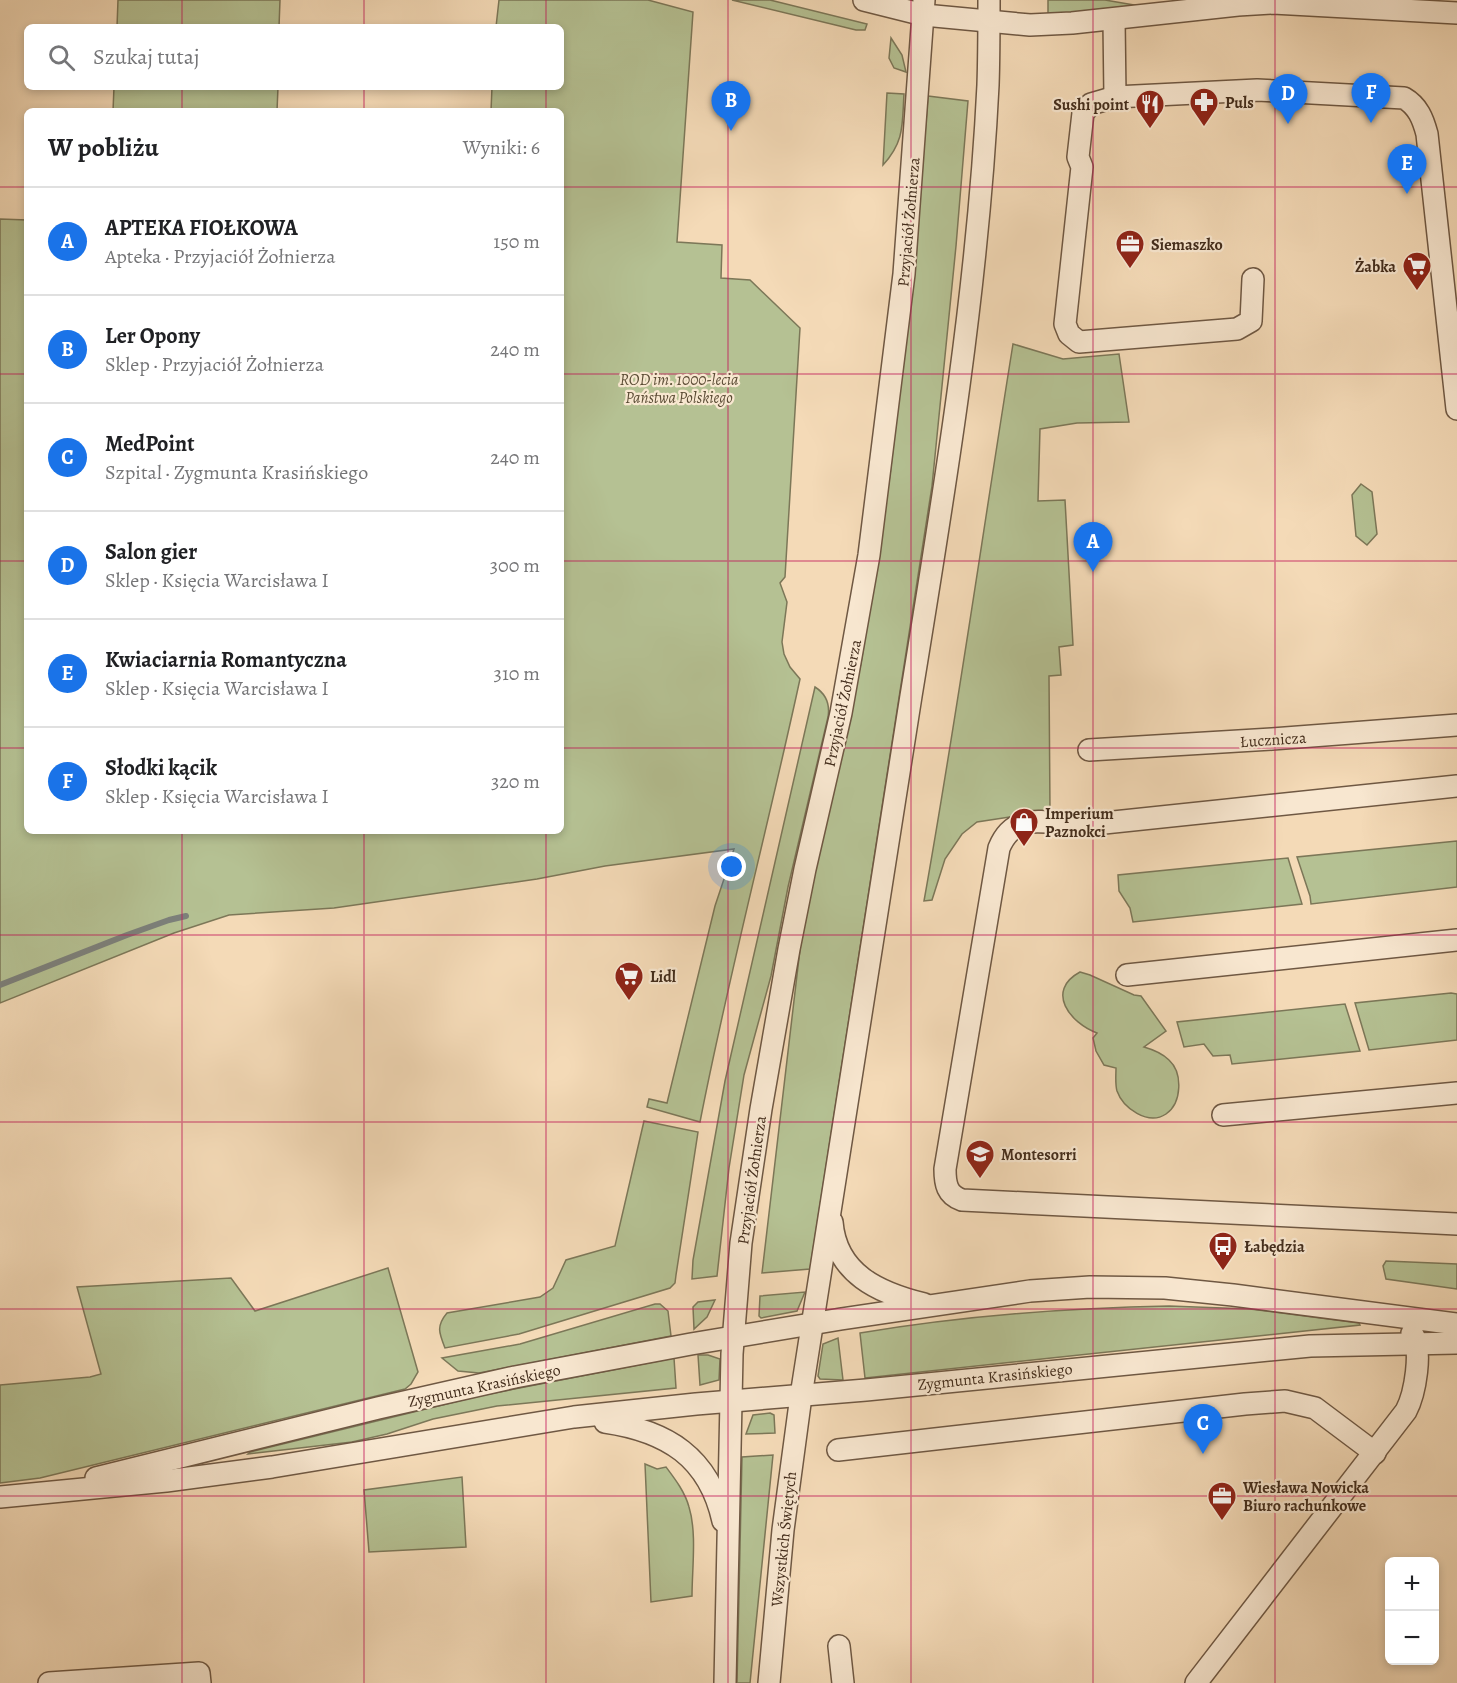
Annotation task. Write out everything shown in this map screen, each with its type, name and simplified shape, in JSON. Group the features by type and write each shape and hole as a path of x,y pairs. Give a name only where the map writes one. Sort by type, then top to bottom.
{"street":[{"path":"864,0 924,8 989,22 1030,25 1114,20 1238,4 1273,3 1457,13"},
{"path":"801,1396 958,391 979,208 988,82 989,0"},
{"path":"1189,0 1238,4"},
{"name":"Przyjaciół Żołnierza","path":"731,1401 733,1337 748,1189 803,880 841,713 869,555 904,274 924,8"},
{"path":"1114,20 1114,98"},
{"path":"1253,279 1251,321 1237,329 1079,342 1069,334 1065,324 1082,167 1078,157 1083,113 1091,104 1114,98 1257,90 1404,98 1410,101 1424,120 1427,134 1457,409"},
{"name":"Łucznicza","path":"1089,750 1457,725"},
{"path":"1457,786 1085,825 1035,821 1016,825 1003,838 999,848 945,1169 948,1190 953,1197 962,1200 1457,1224"},
{"path":"1127,975 1457,940"},
{"path":"1222,1115 1457,1093"},
{"name":"Zygmunta Krasińskiego","path":"831,1200 832,1231 836,1245 850,1268 872,1285 891,1294 933,1305"},
{"name":"Zygmunta Krasińskiego","path":"40,1492 461,1388 515,1377 733,1337 1030,1291 1090,1287 1165,1288 1457,1324"},
{"name":"Zygmunta Krasińskiego","path":"1372,1314 1401,1322 1413,1333 1416,1343"},
{"name":"Zygmunta Krasińskiego","path":"1416,1343 1426,1331 1457,1324"},
{"path":"1196,1683 1406,1411 1415,1386 1416,1343"},
{"name":"Zygmunta Krasińskiego","path":"0,1497 166,1481 261,1468 574,1417 1310,1346 1457,1343"},
{"name":"Wszystkich Świętych","path":"769,1683 783,1530 801,1396"},
{"path":"724,1683 731,1401"},
{"path":"838,1450 1285,1401 1315,1408 1375,1453"},
{"name":"Zygmunta Krasińskiego","path":"574,1417 629,1425 648,1431 676,1445 687,1454 698,1466 717,1498 723,1519 728,1557"},
{"path":"839,1646 843,1683"},
{"path":"49,1683 199,1673 200,1683"}],"green space":[{"path":"118,0 280,0 279,24 117,24"},
{"name":"ROD im. 1000-lecia Państwa Polskiego","path":"499,0 648,0 693,12 677,242 722,245 721,278 750,280 800,328 785,577 780,583 787,602 782,642 784,654 790,667 800,679 723,1011 700,1122 647,1107 649,1099 667,1103 715,906 734,849 605,866 537,879 334,908 229,915 174,933 0,1003 0,219 24,220 24,834 564,834 564,108 491,108 492,90 564,90 564,24 496,24"},
{"path":"732,0 770,0 867,24 865,30 856,30"},
{"path":"1048,0 1105,0 1140,6 1048,15"},
{"path":"891,38 902,55 906,72 894,68 889,58"},
{"path":"114,90 278,90 277,108 113,108"},
{"path":"887,93 904,94 903,114 899,140 883,165"},
{"path":"928,96 968,101 932,486 810,1269 762,1273 803,924 861,663 890,475 915,260"},
{"path":"1013,344 1063,359 1119,354 1129,422 1077,423 1040,429 1038,501 1065,500 1073,645 1059,647 1061,675 1049,676 1050,811 977,822 962,834 945,859 932,900 924,901 959,693"},
{"path":"1361,484 1372,492 1377,534 1367,545 1356,536 1352,495"},
{"path":"815,687 826,700 828,717 788,887 771,976 744,1075 729,1168 717,1276 692,1279 693,1260 725,1081"},
{"path":"1457,841 1457,887 1311,904 1297,857"},
{"path":"1288,858 1302,904 1133,922 1130,908 1119,891 1118,875"},
{"path":"1080,972 1141,996 1166,1031 1144,1047 1166,1058 1177,1072 1178,1096 1166,1114 1152,1118 1144,1116 1130,1109 1120,1097 1116,1088 1116,1068 1104,1065 1096,1051 1093,1038 1097,1033 1078,1022 1065,1006 1064,988"},
{"path":"1457,994 1457,1040 1369,1050 1355,1003"},
{"path":"1345,1004 1360,1051 1232,1064 1230,1055 1213,1056 1204,1044 1184,1047 1177,1022"},
{"path":"644,1121 698,1132 675,1283 670,1288 519,1334 445,1348 440,1330 441,1322 447,1313 540,1297 553,1288 566,1260 615,1246"},
{"path":"1386,1261 1457,1264 1457,1289 1386,1279 1383,1266"},
{"path":"388,1268 418,1372 405,1389 40,1478 0,1483 0,1385 101,1374 77,1287 231,1278 255,1311"},
{"path":"805,1292 797,1311 761,1318 759,1316 760,1296"},
{"path":"715,1300 707,1317 694,1329 693,1307 698,1302"},
{"path":"660,1304 668,1311 671,1336 479,1373 458,1371 442,1358 520,1344"},
{"path":"1169,1306 1250,1309 1359,1323 1360,1325 865,1378 860,1333 1014,1314"},
{"path":"838,1338 843,1380 820,1379 818,1376 823,1344"},
{"path":"698,1355 720,1359 719,1380 700,1385"},
{"path":"674,1358 676,1388 497,1406 433,1419 387,1434 352,1442 248,1454 479,1396"},
{"path":"770,1413 774,1415 775,1433 746,1434 753,1415"},
{"path":"773,1455 750,1683 737,1683 742,1457"},
{"path":"645,1464 657,1469 666,1467 687,1501 693,1539 692,1596 651,1602"},
{"path":"462,1477 466,1547 369,1552 364,1490"}],"waterway":[{"path":"0,985 127,935 186,916"}],"place":[{"name":"Słodki kącik","path":"1371,123"},
{"name":"Salon gier","path":"1288,124"},
{"name":"Puls","path":"1204,128"},
{"name":"Sushi point","path":"1150,130"},
{"name":"Ler Opony","path":"731,131"},
{"name":"Kwiaciarnia Romantyczna","path":"1407,194"},
{"name":"Siemaszko","path":"1130,270"},
{"name":"Żabka","path":"1417,292"},
{"name":"APTEKA FIOŁKOWA","path":"1093,572"},
{"name":"Imperium Paznokci","path":"1024,848"},
{"name":"Lidl","path":"629,1002"},
{"name":"Montesorri","path":"980,1180"},
{"name":"Łabędzia","path":"1223,1272"},
{"name":"MedPoint","path":"1203,1454"},
{"name":"Wiesława Nowicka Biuro rachunkowe","path":"1222,1522"}]}
